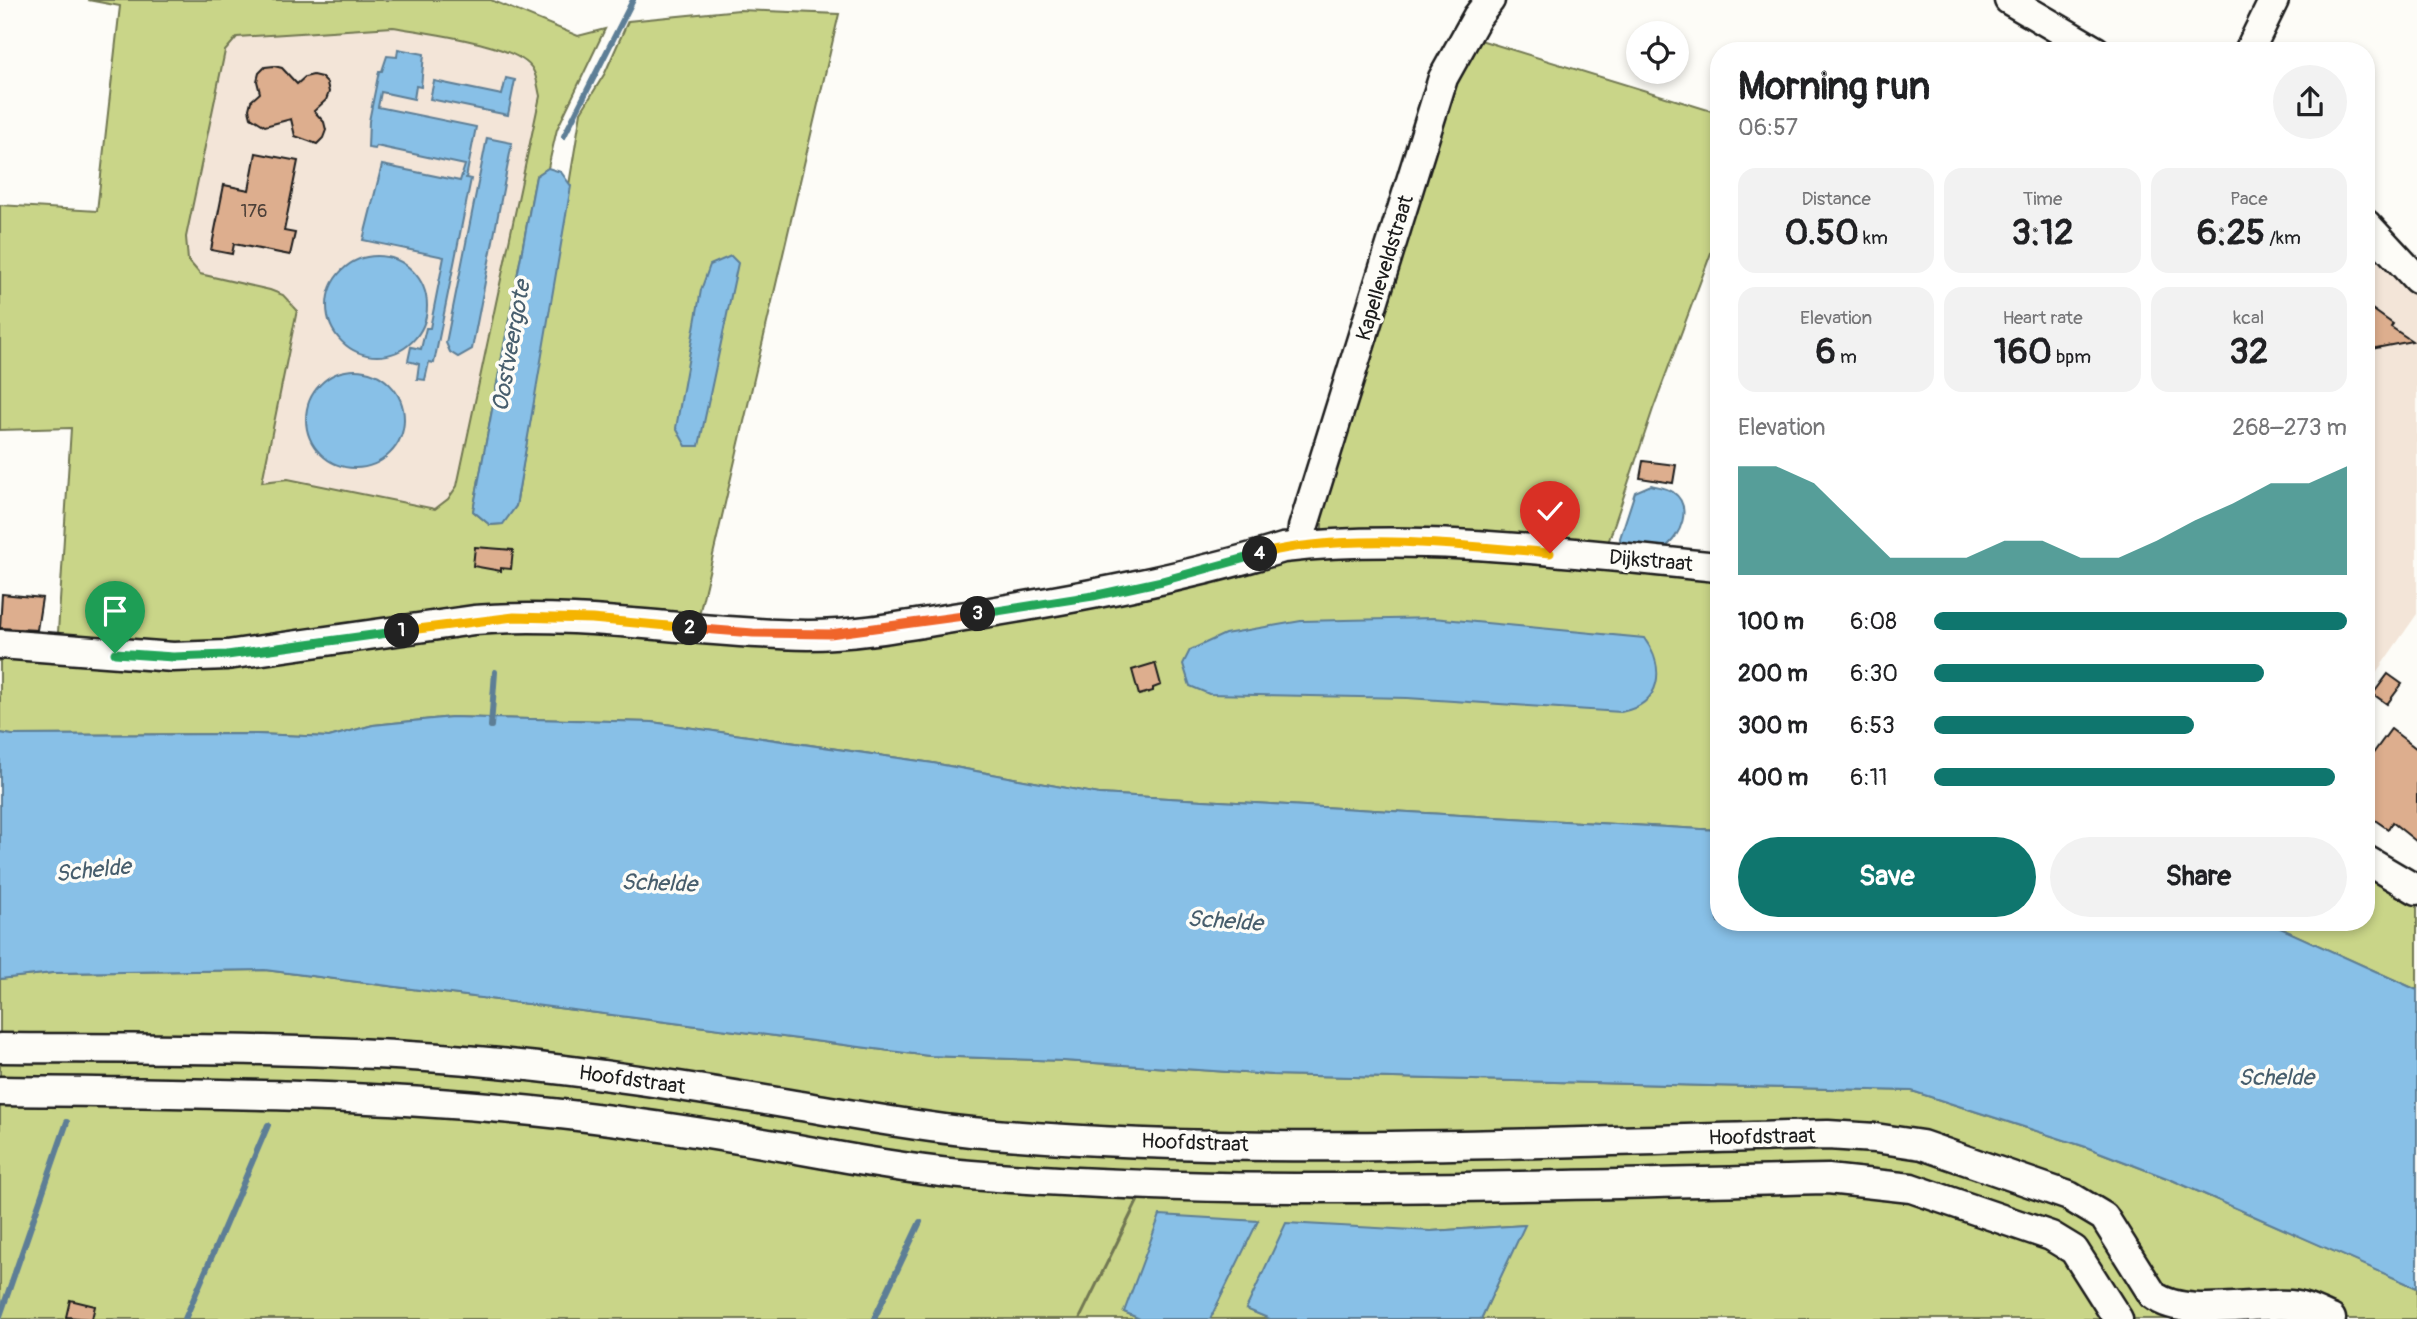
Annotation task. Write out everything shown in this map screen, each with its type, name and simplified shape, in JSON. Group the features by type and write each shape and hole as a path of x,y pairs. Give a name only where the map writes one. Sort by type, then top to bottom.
{"street":[{"name":"Kapelleveldstraat","path":"1301,546 1303,528 1443,78 1477,17 1490,0"},
{"path":"2009,0 2081,42"},
{"path":"2253,42 2274,0"},
{"path":"2375,235 2417,279"},
{"name":"Dijkstraat","path":"0,644 173,657 227,655 474,620 514,617 592,619 753,633 830,634 894,627 1093,596 1162,581 1283,548 1301,546 1383,544 1477,547 1710,566"},
{"path":"2375,865 2417,890"},
{"name":"Hoofdstraat","path":"0,1048 278,1052 488,1062 628,1078 897,1124 1086,1139 1353,1146 1828,1135 1875,1138 1922,1146 2069,1196 2104,1217 2154,1294 2171,1312 2186,1319"},
{"path":"0,1091 277,1096 484,1105 622,1121 891,1167 1084,1182 1238,1189 1354,1190 1828,1179 1871,1181 1911,1188 2051,1236 2074,1250 2118,1319"},
{"path":"2163,1303 2199,1310 2292,1305 2331,1319"}],"shaded area":[{"path":"393,27 464,40 510,52 532,68 540,96 457,486 448,499 435,509 288,479 262,482 297,310 283,295 200,274 188,260 186,237 225,50 238,37"},
{"path":"2375,246 2417,295 2417,614 2375,674"}],"green space":[{"path":"88,0 491,0 578,36 605,29 557,129 548,168 536,176 473,511 490,525 502,524 516,506 581,112 605,73 628,21 739,10 839,14 699,615 823,622 891,617 1091,583 1233,550 1303,528 1322,529 1322,504 1453,88 1477,39 1710,111 1710,256 1653,409 1607,546 1710,554 1710,830 1099,794 933,763 652,722 452,717 373,725 329,737 256,734 0,733 0,644 57,648 71,428 0,430 0,205 97,211 120,6","holes":["393,27 491,46 524,61 533,70 540,96 457,486 448,499 435,509 288,479 262,482 297,310 283,295 270,290 200,274 188,260 186,237 225,51 237,37"]},
{"path":"2375,870 2417,895 2417,990 2287,931 2375,931"},
{"path":"265,970 929,1056 1064,1061 1273,1075 1912,1091 2086,1147 2172,1180 2384,1273 2417,1288 2417,1319 2132,1319 2097,1265 1915,1180 1352,1180 969,1165 627,1113 0,1084 0,979 52,973"},
{"path":"0,1091 277,1096 1145,1184 1079,1319 0,1319"},
{"path":"1868,1187 2044,1245 2065,1260 2108,1319 1481,1319 1524,1225 1431,1231 1247,1309 1270,1319 1210,1319 1257,1221 1124,1312 1140,1319 1080,1319 1143,1191"}],"water":[{"path":"398,49 424,54 421,87 416,86 414,99 381,92 378,107 476,127 466,178 471,179 434,363 429,362 425,380 417,379 419,364 408,361 411,347 421,349 426,328 430,328 444,257 363,240 382,165 460,181 465,165 376,146 375,149 368,148 369,121 379,71 382,71 387,56 397,57"},
{"path":"506,78 515,80 508,115 430,99 434,81 502,95"},
{"path":"487,138 512,143 472,349 458,357 450,352 446,343"},
{"path":"548,168 561,172 571,186 516,506 503,524 490,525 473,511 536,176"},
{"path":"377,256 396,260 412,271 423,287 427,306 423,325 412,341 396,352 377,356 358,352 342,341 331,325 327,306 331,287 342,271 358,260"},
{"path":"731,256 738,263 699,446 686,446 676,428 701,290 710,265"},
{"path":"355,370 374,373 390,384 401,400 404,419 401,438 390,454 374,465 355,468 336,465 320,454 309,438 306,419 309,400 320,384 336,373"},
{"path":"1651,485 1671,491 1679,498 1683,513 1680,529 1664,548 1621,545 1620,538 1635,492"},
{"path":"1433,618 1644,638 1655,661 1656,683 1645,701 1635,708 1621,712 1407,698 1209,694 1190,686 1183,664 1190,650 1225,634 1301,621"},
{"name":"Schelde","path":"452,717 652,722 933,763 1099,794 1710,830 1710,931 2287,931 2417,990 2417,1288 2172,1180 2086,1147 1912,1091 1273,1075 1064,1061 929,1056 265,970 52,973 0,979 0,733 256,734 329,737 373,725"},
{"path":"1160,1215 1258,1221 1210,1319 1140,1319 1124,1312"},
{"path":"1286,1223 1431,1231 1525,1225 1481,1319 1270,1319 1246,1309"}],"building":[{"path":"265,67 282,68 297,84 305,77 313,75 321,77 327,83 329,92 326,100 314,111 324,122 326,130 317,144 295,136 291,119 265,126 251,117 251,101 260,93 257,81 259,73"},
{"path":"256,153 298,161 284,231 295,233 290,255 234,244 232,254 211,250 224,185 249,190"},
{"path":"2375,311 2393,324 2391,327 2412,341 2375,348"},
{"path":"1643,461 1676,465 1673,483 1640,478"},
{"path":"475,547 513,550 511,569 501,568 501,571 473,566"},
{"path":"2,594 42,598 37,630 0,628"},
{"path":"1155,663 1161,685 1153,688 1153,691 1139,695 1132,670"},
{"path":"2388,674 2402,684 2387,704 2375,695 2375,691"},
{"path":"2391,729 2417,749 2417,842 2392,822 2388,829 2375,820 2375,751"},
{"path":"70,1300 95,1306 92,1319 66,1317"}],"waterway":[{"name":"Oostveergote","path":"564,136 633,0"},
{"name":"Oostveergote","path":"491,726 495,672"},
{"path":"0,1316 67,1122"},
{"path":"185,1319 268,1125"},
{"path":"874,1319 920,1222"}],"route":[{"path":"115,653 173,657 227,655 474,620 514,617 592,619 753,633 830,634 894,627 1093,596 1162,581 1283,548 1383,544 1550,553"}]}
